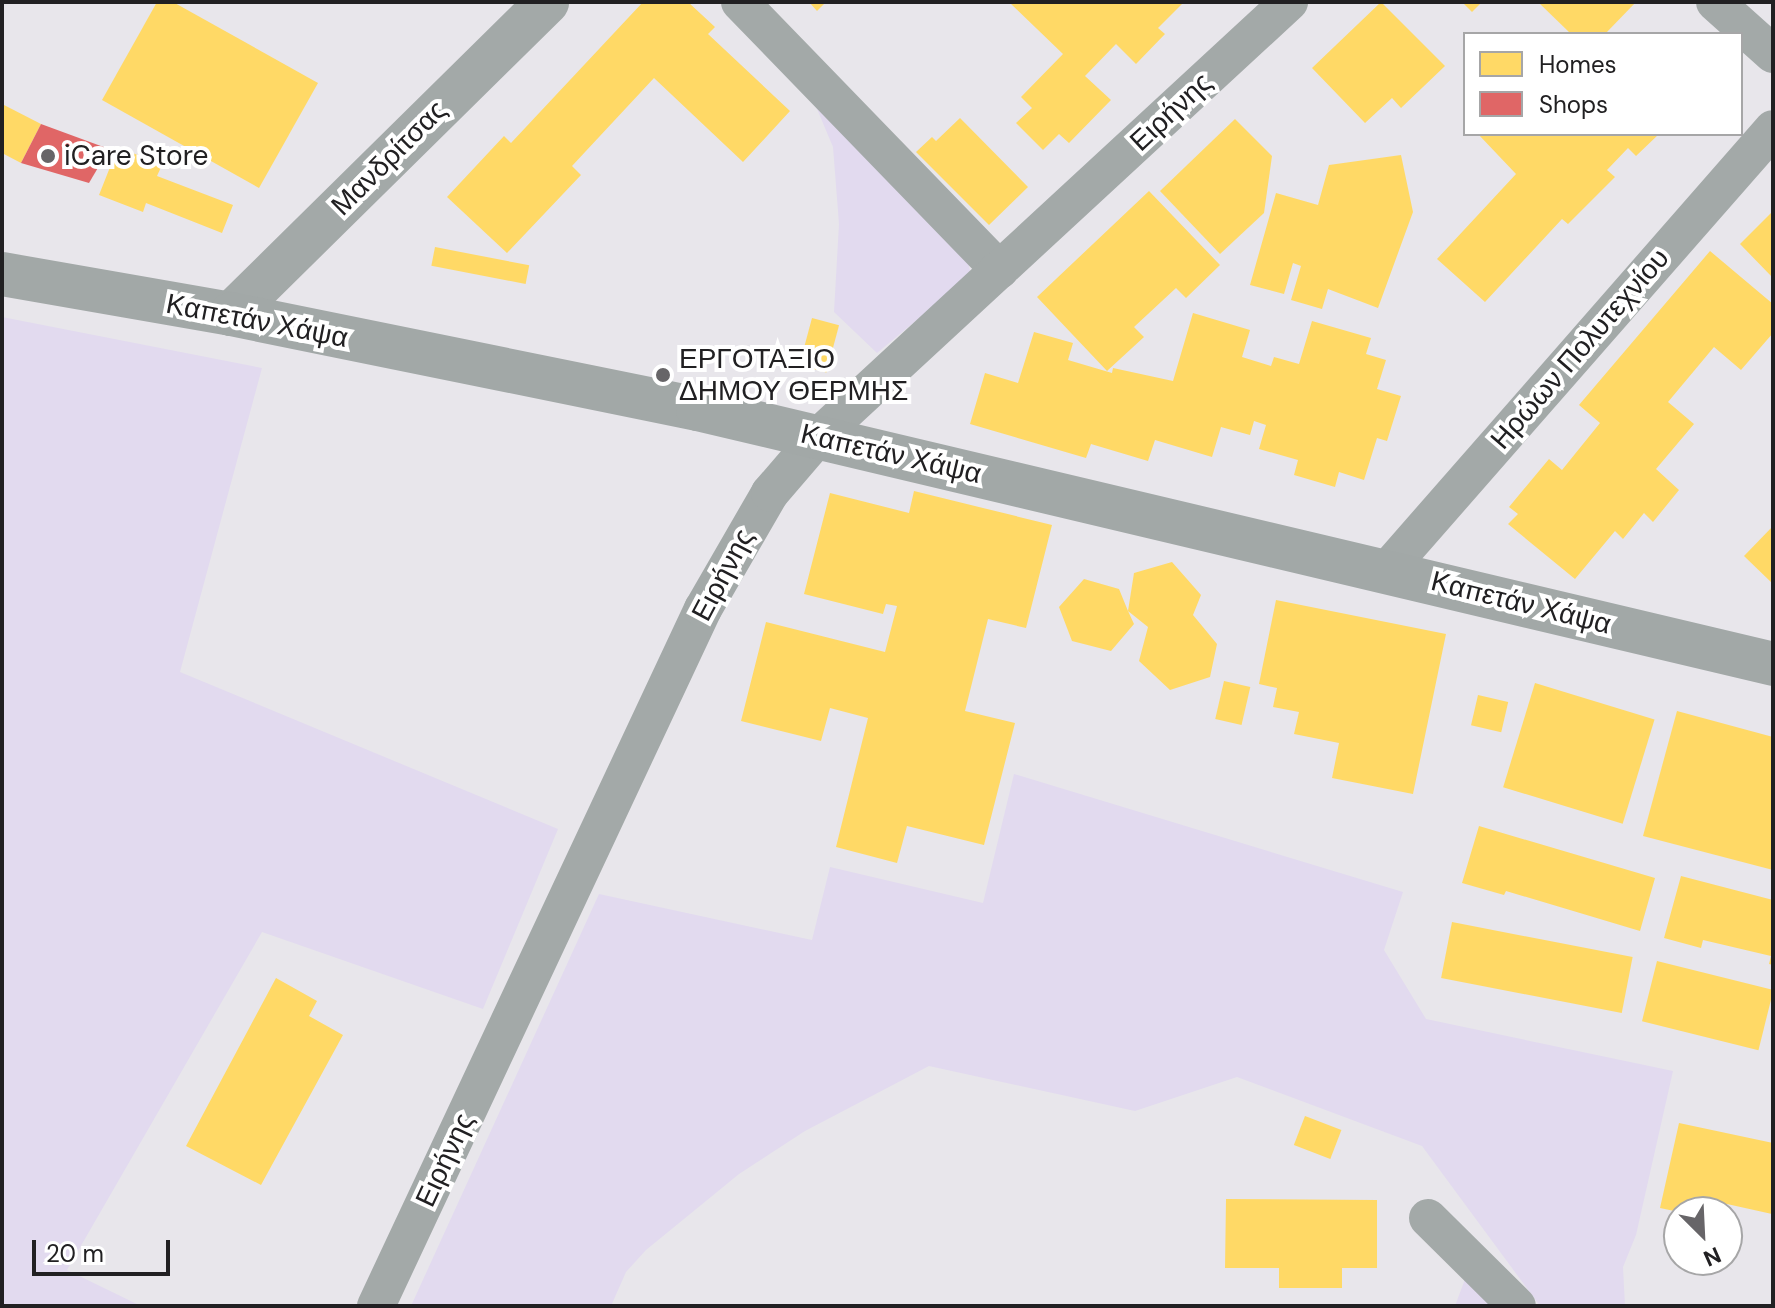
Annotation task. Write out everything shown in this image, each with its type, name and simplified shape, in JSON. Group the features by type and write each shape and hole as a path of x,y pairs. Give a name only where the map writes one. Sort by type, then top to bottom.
{"main road":[{"name":"Καπετάν Χάψα","path":"2,274 231,314 819,436 1773,664"}],"street":[{"name":"Μανδρίτσας","path":"231,314 547,2"},
{"path":"740,2 1000,270"},
{"name":"Ειρήνης","path":"376,1306 710,596 770,493 819,436 1289,2"},
{"path":"1715,2 1773,54"},
{"name":"Ηρώων Πολυτεχνίου","path":"1387,570 1773,129"},
{"path":"1428,1218 1517,1306"}],"shaded area":[{"path":"812,97 968,262 971,275 877,353 834,312 839,224 833,147"},
{"path":"2,317 262,368 180,672 558,829 483,1009 262,932 67,1270 141,1306 2,1306"},
{"path":"1014,774 1403,892 1384,950 1426,1019 1673,1071 1636,1235 1623,1267 1625,1306 1540,1306 1422,1146 1237,1077 1135,1111 929,1066 805,1131 739,1174 646,1250 626,1272 611,1306 411,1306 599,894 812,940 830,867 983,903"},
{"path":"1468,1271 1501,1306 1455,1306"}],"building: Homes":[{"path":"157,2 173,2 318,83 259,188 102,100"},
{"path":"643,2 688,2 715,27 708,34 790,111 743,162 654,78 572,166 581,175 507,253 447,197 504,136 511,143"},
{"path":"809,2 826,2 817,11"},
{"path":"1009,2 1182,4 1158,28 1165,34 1136,64 1116,44 1085,76 1111,100 1069,143 1059,134 1043,150 1016,123 1032,108 1021,97 1063,54"},
{"path":"1381,2 1445,66 1401,108 1392,98 1365,123 1312,68"},
{"path":"1462,2 1482,2 1472,12"},
{"path":"1538,2 1636,2 1607,32 1569,32"},
{"path":"4,105 41,124 21,163 2,153"},
{"path":"960,118 1028,187 989,225 916,152 932,137 936,141"},
{"path":"1235,119 1272,156 1264,213 1220,254 1160,191"},
{"path":"1480,136 1657,136 1636,156 1628,148 1607,170 1615,177 1568,224 1562,219 1485,302 1437,259 1516,174"},
{"path":"118,147 162,165 157,176 233,205 222,233 146,203 143,212 99,195"},
{"path":"1401,155 1413,212 1378,308 1328,289 1322,309 1291,300 1301,266 1293,263 1284,294 1250,285 1276,193 1318,205 1329,165"},
{"path":"1149,191 1220,265 1186,298 1176,288 1134,327 1144,337 1107,371 1037,297"},
{"path":"1773,211 1773,278 1740,244"},
{"path":"435,247 529,265 526,284 431,266"},
{"path":"1710,251 1773,304 1773,333 1741,370 1714,347 1668,402 1694,424 1656,469 1679,490 1653,522 1644,513 1623,539 1615,531 1575,579 1508,524 1518,514 1509,507 1549,459 1562,470 1600,423 1579,405"},
{"path":"1193,313 1250,330 1242,357 1271,366 1274,357 1299,364 1312,321 1371,338 1366,354 1386,360 1377,389 1401,396 1387,441 1377,438 1364,480 1339,472 1335,487 1294,475 1298,460 1259,449 1266,425 1254,421 1250,435 1221,427 1212,457 1155,440 1148,461 1091,444 1086,458 970,424 985,373 1018,383 1034,332 1073,343 1068,360 1112,373 1113,368 1173,381"},
{"path":"812,318 839,325 826,373 799,365"},
{"path":"914,491 1052,525 1026,628 988,619 965,711 1015,723 984,845 907,826 897,863 836,847 868,718 830,708 821,741 741,721 766,622 885,652 897,606 886,604 883,614 804,594 830,493 909,513"},
{"path":"1773,526 1773,584 1744,556"},
{"path":"1172,562 1201,595 1193,615 1217,644 1210,677 1170,690 1139,661 1148,627 1128,611 1134,573"},
{"path":"1084,579 1119,589 1134,624 1111,651 1072,641 1059,607"},
{"path":"1276,600 1446,634 1413,794 1332,778 1339,743 1294,734 1299,712 1273,707 1277,688 1259,684"},
{"path":"1224,681 1250,687 1242,725 1215,719"},
{"path":"1535,683 1655,720 1623,824 1503,787"},
{"path":"1478,695 1508,702 1501,732 1471,725"},
{"path":"1677,711 1773,737 1773,870 1643,836"},
{"path":"1479,826 1655,878 1640,931 1506,891 1504,895 1462,883"},
{"path":"1681,876 1773,900 1773,965 1769,964 1771,956 1703,940 1701,948 1664,938"},
{"path":"1452,922 1633,957 1622,1013 1441,978"},
{"path":"1657,961 1773,990 1758,1050 1642,1021"},
{"path":"276,978 317,1001 309,1016 343,1035 261,1185 186,1146"},
{"path":"1305,1116 1341,1130 1330,1159 1294,1145"},
{"path":"1679,1123 1773,1143 1772,1214 1743,1208 1743,1196 1663,1196 1663,1209 1660,1208"},
{"path":"1226,1199 1377,1200 1377,1268 1342,1268 1342,1288 1279,1288 1279,1268 1225,1268"}],"building: Shops":[{"path":"41,124 109,149 89,183 21,163"}],"place":[{"name":"iCare Store","path":"48,156"},
{"name":"ΕΡΓΟΤΑΞΙΟ ΔΗΜΟΥ ΘΕΡΜΗΣ","path":"663,375"}]}
